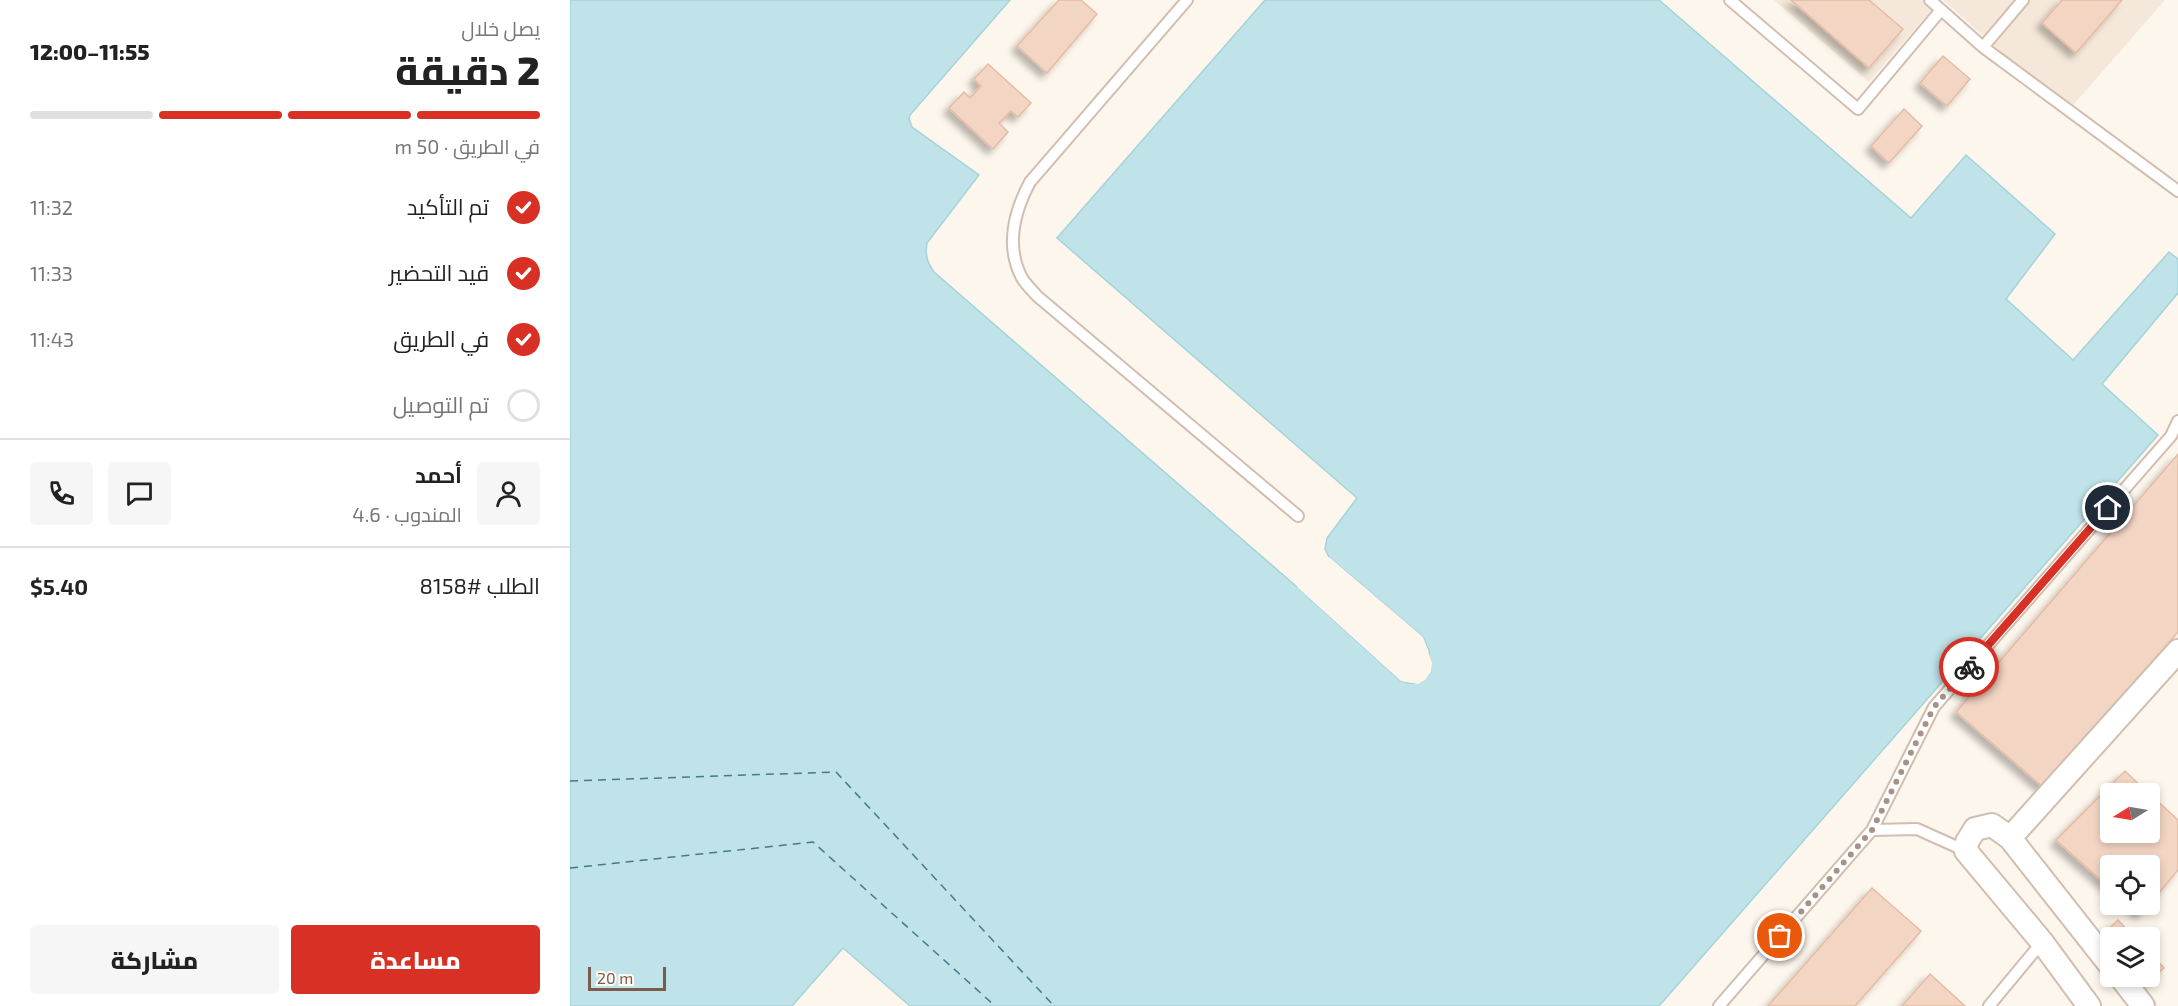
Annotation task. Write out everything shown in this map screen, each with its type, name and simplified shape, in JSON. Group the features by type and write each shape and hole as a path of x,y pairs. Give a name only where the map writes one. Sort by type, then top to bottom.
{"street":[{"path":"2010,838 2178,651"},
{"path":"2089,1006 2042,942 1966,851 1967,842 1975,829 1992,825 2010,838 2100,952"},
{"path":"2128,987 2143,1006"}],"lane":[{"path":"1187,0 1030,182 1018,203 1012,226 1014,252 1022,278 1037,296 1298,516"},
{"path":"1730,0 1858,109 1941,10"},
{"path":"1930,0 1983,47 2178,190"},
{"path":"1983,47 2023,0"},
{"path":"1719,1006 1872,830 1934,707 2170,436 2178,420"},
{"path":"1872,830 1917,829 1966,851"},
{"path":"1989,1006 2042,942"}],"shaded area":[{"path":"1774,0 1940,0 1869,82"},
{"path":"1943,0 2165,0 2068,111"}],"water":[{"path":"570,0 1010,0 910,115 912,127 979,175 927,243 928,262 934,272 1297,587 1401,681 1415,683 1425,679 1431,672 1429,650 1423,637 1329,557 1325,549 1327,538 1357,498 1057,238 1265,0 1659,0 1911,218 1966,155 2055,234 2006,299 2073,360 2169,252 2178,259 2178,293 2102,384 2158,435 1659,1006 910,1006 843,948 792,1006 570,1006"}],"pier":[{"path":"1329,557 1423,637 1432,663 1431,672 1425,680 1418,684 1401,681 1297,587 1299,585 1403,678 1417,681 1423,678 1428,671 1429,663 1420,639 1327,559"}],"building":[{"path":"1059,0 1081,0 1097,14 1047,73 1017,46"},
{"path":"1791,0 1869,0 1903,29 1869,68"},
{"path":"2062,0 2122,0 2076,53 2042,23"},
{"path":"1943,56 1970,79 1947,106 1920,83"},
{"path":"988,64 1031,103 1018,117 1011,111 999,123 1008,132 993,149 949,108 964,92 970,98 981,86 974,79"},
{"path":"1904,109 1922,126 1889,163 1871,146"},
{"path":"2178,454 2178,632 2044,788 1956,712"},
{"path":"2125,771 2138,783 2113,783"},
{"path":"2100,796 2100,843 2160,843 2160,803 2178,820 2178,870 2160,892 2160,855 2100,855 2100,879 2056,840"},
{"path":"1872,888 1921,931 1855,1006 1768,1006"},
{"path":"2118,920 2125,927 2111,927"},
{"path":"1930,974 1965,1006 1902,1006"}],"ferry route":[{"path":"570,781 836,772 1054,1006"},
{"path":"570,868 813,842 995,1006"}],"way so far":[{"path":"1780,936 1872,830 1934,707 1969,667"}],"route":[{"path":"1969,667 2108,508"}]}
